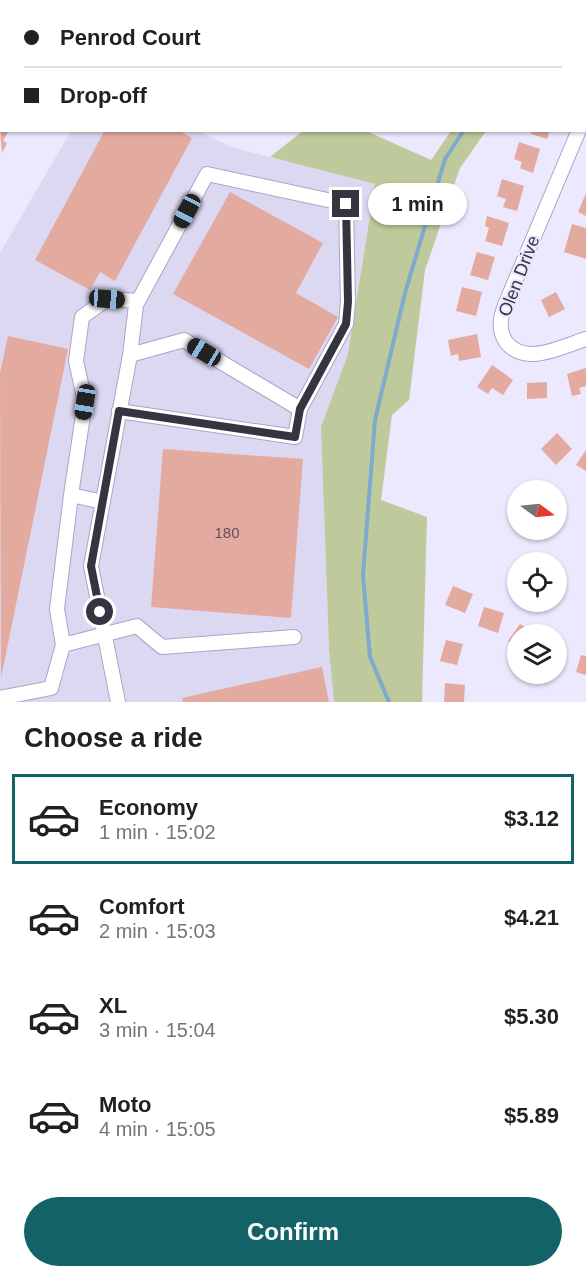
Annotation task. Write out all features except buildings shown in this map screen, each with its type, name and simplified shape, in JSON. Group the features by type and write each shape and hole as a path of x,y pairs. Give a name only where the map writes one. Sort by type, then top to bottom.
{"street":[{"name":"Olen Drive","path":"578,132 505,305 500,324 501,331 510,347 525,354 544,352 586,339"},
{"path":"117,702 91,566 138,301 207,174 346,204 348,302 346,324 300,409 295,437 119,411"},
{"path":"0,698 51,688 63,645 57,609 70,495 85,402 76,361 82,316 107,299 138,301"},
{"path":"130,355 184,340 300,409"},
{"path":"70,495 103,502"},
{"path":"63,645 138,626 162,647 294,637"}],"shaded area":[{"path":"70,132 201,132 231,147 375,184 348,354 321,427 329,649 334,702 0,702 0,253"}],"green space":[{"path":"302,132 368,132 431,160 450,132 485,132 460,168 425,270 409,400 392,415 381,500 427,517 422,702 334,702 329,649 321,427 348,354 375,184 270,157"}],"waterway":[{"path":"389,702 370,657 363,575 375,420 405,293 445,159 463,132"}],"route":[{"path":"100,612 91,566 119,411 295,437 300,409 346,324 348,302 346,204"}]}
